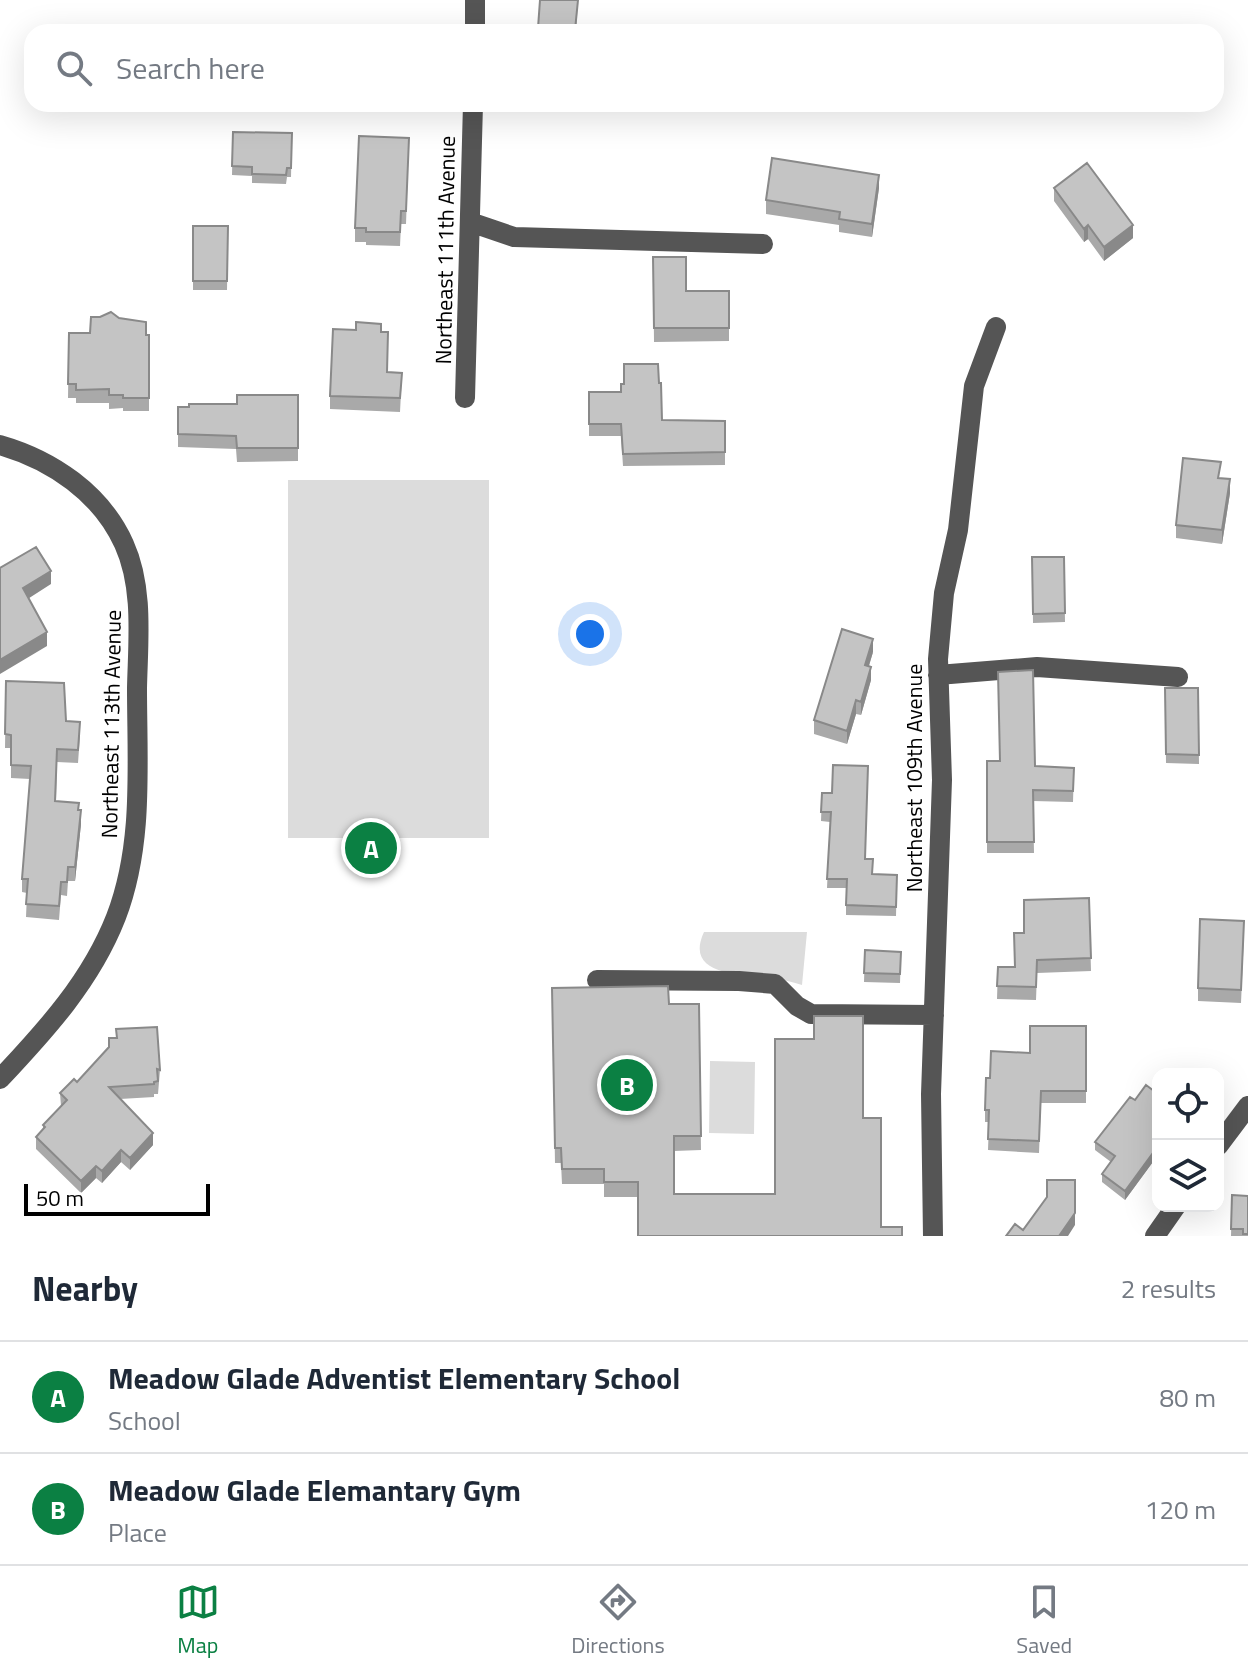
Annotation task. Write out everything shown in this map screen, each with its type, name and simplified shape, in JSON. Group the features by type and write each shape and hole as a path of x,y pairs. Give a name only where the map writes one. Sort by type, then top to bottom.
{"street":[{"path":"475,0 475,24"},
{"name":"Northeast 111th Avenue","path":"465,398 473,112"},
{"path":"470,222 514,237 763,244"},
{"name":"Northeast 109th Avenue","path":"933,1236 931,1094 942,780 938,675 944,593 958,530 974,386 996,327"},
{"name":"Northeast 113th Avenue","path":"0,445 57,469 90,493 124,542 130,559 138,616 137,813 131,861 119,906 109,933 82,982 48,1027 0,1079"},
{"path":"938,675 1037,667 1178,677"},
{"path":"597,980 775,984 797,1006 811,1014 934,1015"},
{"path":"1222,1140 1248,1106"},
{"path":"1155,1236 1172,1212"}],"shaded area":[{"path":"288,480 489,480 489,838 288,838"},
{"path":"704,932 807,932 802,985 771,977 732,973 709,965 702,958 700,947"},
{"path":"710,1061 755,1062 754,1134 709,1133"}],"building":[{"path":"540,0 578,0 576,24 538,24"},
{"path":"233,132 292,133 291,168 287,168 286,175 252,174 252,167 232,166"},
{"path":"359,136 409,138 406,211 401,211 400,232 366,232 366,228 355,228"},
{"path":"772,158 879,175 872,224 839,219 840,212 766,200"},
{"path":"1087,163 1133,225 1104,247 1088,225 1084,229 1054,188"},
{"path":"193,226 228,226 227,281 193,281"},
{"path":"653,257 686,257 686,291 729,291 729,328 654,328"},
{"path":"111,312 119,318 146,322 146,335 149,335 149,398 109,395 109,389 76,390 76,384 68,384 69,333 90,333 91,317"},
{"path":"356,322 381,324 381,332 388,332 387,372 402,373 400,398 330,396 333,329 356,330"},
{"path":"624,364 658,364 662,420 725,421 725,452 623,454 621,424 589,424 589,392 621,392"},
{"path":"237,395 298,395 298,448 237,448 236,436 178,434 178,407 189,407 189,404 237,404"},
{"path":"1183,458 1221,462 1218,478 1230,479 1222,530 1176,525"},
{"path":"36,547 51,571 23,588 47,632 0,660 0,568"},
{"path":"1032,557 1064,557 1065,613 1033,614"},
{"path":"842,629 873,639 865,665 871,667 861,702 856,700 847,731 814,720"},
{"path":"1033,670 1035,766 1074,768 1073,791 1033,790 1034,842 987,842 987,761 1000,761 998,672"},
{"path":"6,681 64,683 66,721 80,722 78,750 57,749 55,801 79,803 78,810 81,810 75,867 68,867 67,882 61,882 59,906 26,904 28,879 22,879 31,766 11,765 11,735 5,734"},
{"path":"1165,688 1198,688 1199,755 1166,754"},
{"path":"833,765 868,766 865,859 873,859 872,874 897,875 896,907 846,905 847,879 827,879 831,812 821,812 822,793 832,793"},
{"path":"1089,898 1091,958 1037,960 1036,987 997,986 998,967 1015,967 1014,933 1024,933 1024,900"},
{"path":"1200,919 1244,921 1241,990 1198,988"},
{"path":"865,950 901,952 900,974 864,973"},
{"path":"668,986 669,1004 699,1004 701,1136 674,1136 674,1194 775,1194 775,1039 814,1039 814,1016 863,1016 863,1118 881,1118 881,1227 902,1227 902,1236 638,1236 638,1182 604,1182 604,1169 562,1169 561,1148 555,1148 552,988"},
{"path":"1030,1026 1086,1026 1086,1091 1041,1091 1039,1141 988,1139 986,1078 990,1078 991,1051 1030,1053"},
{"path":"157,1027 158,1081 154,1084 109,1087 153,1133 130,1158 121,1150 102,1171 96,1166 81,1181 36,1137 67,1100 60,1093 74,1079 77,1082 109,1047 109,1038 117,1038 116,1029"},
{"path":"1146,1085 1152,1090 1152,1154 1125,1191 1102,1174 1115,1156 1095,1142 1130,1097 1135,1100"},
{"path":"1047,1180 1075,1180 1075,1213 1059,1236 1006,1236 1015,1224 1023,1230 1047,1197"},
{"path":"1232,1195 1248,1196 1248,1234 1243,1234 1243,1229 1231,1229"}],"place":[{"name":"Meadow Glade Adventist Elementary School","path":"371,848"},
{"name":"Meadow Glade Elemantary Gym","path":"627,1085"}]}
